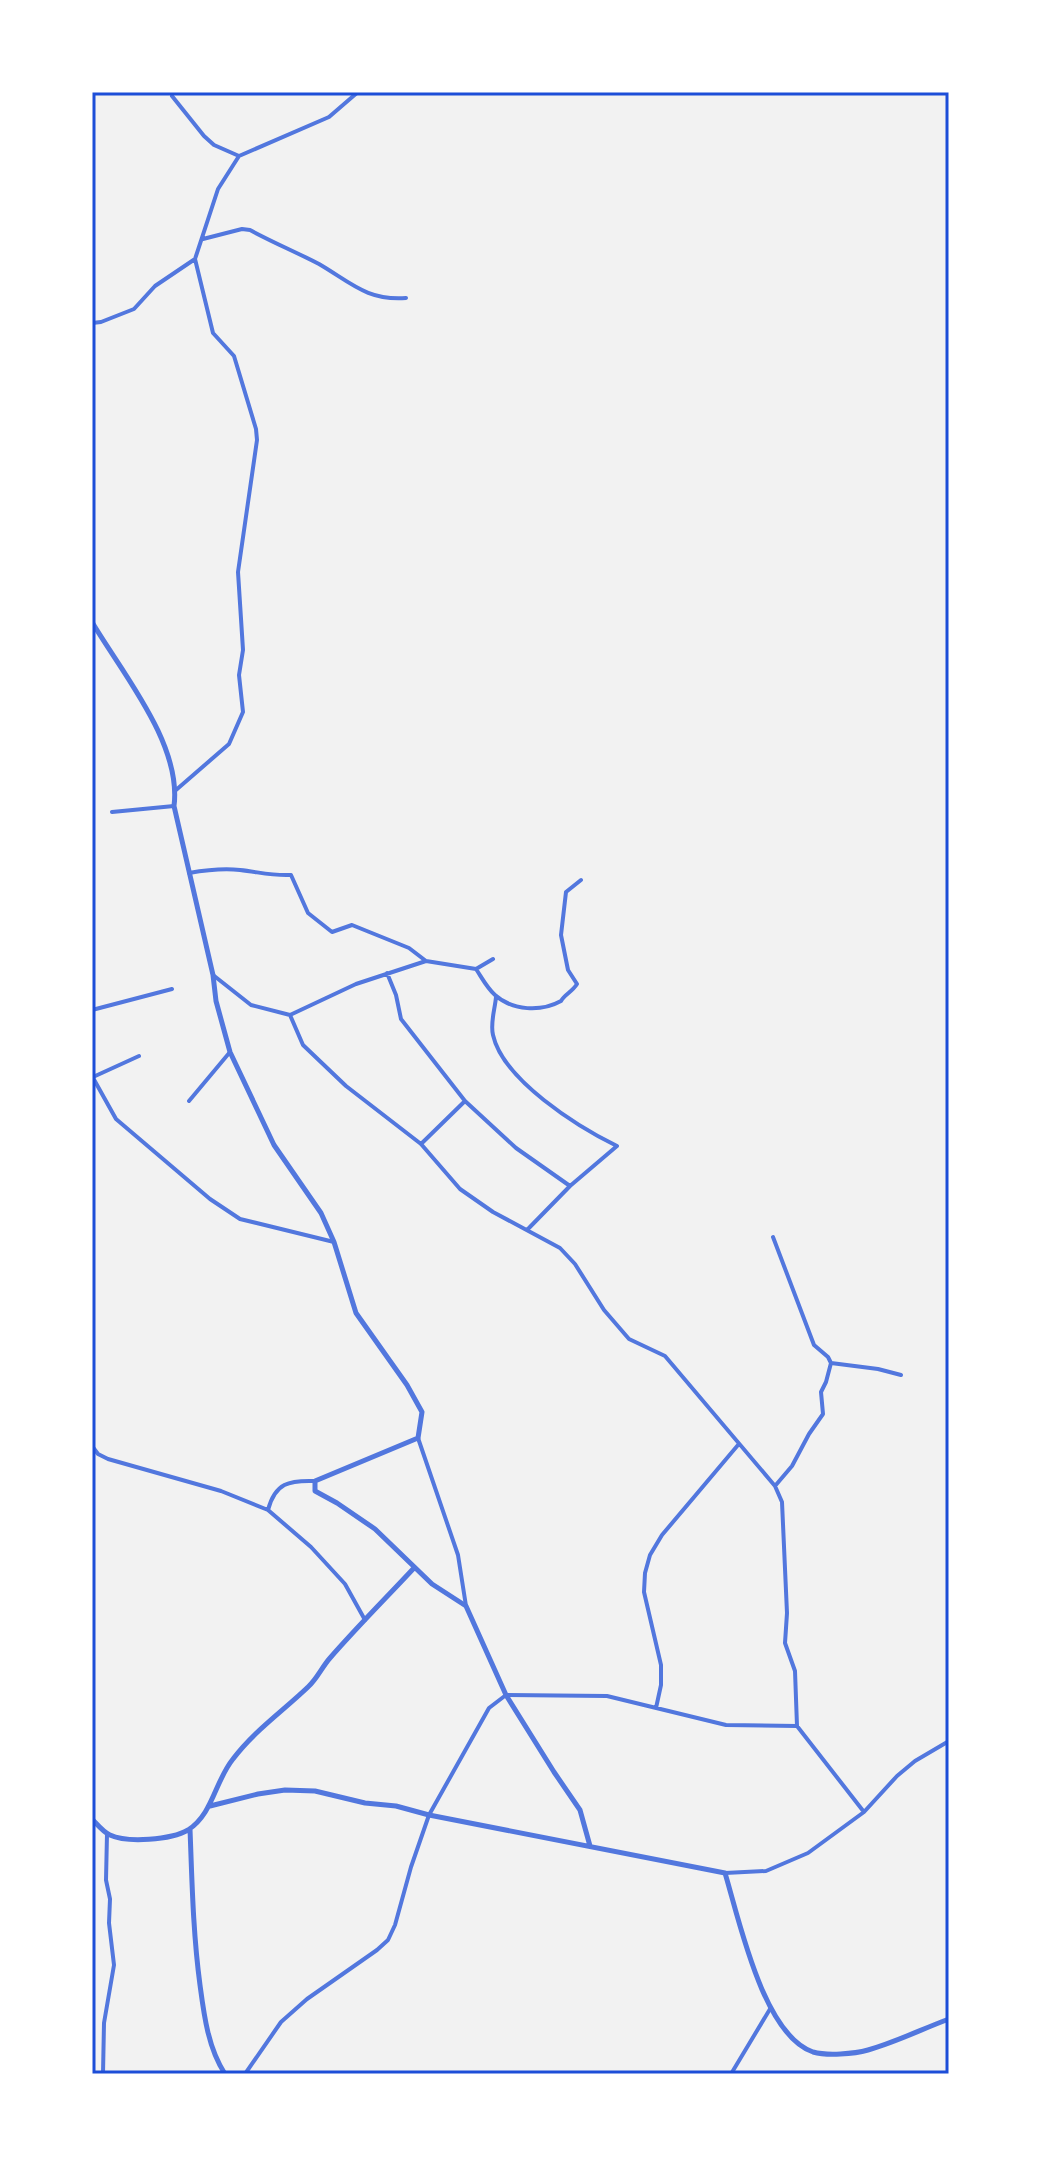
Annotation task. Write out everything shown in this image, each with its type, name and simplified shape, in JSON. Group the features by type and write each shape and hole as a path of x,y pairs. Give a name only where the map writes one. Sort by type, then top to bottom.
{"street":[{"path":"92,323 134,309 155,286 195,259 218,189 239,156 329,117 358,92"},
{"path":"172,96 214,145 239,156"},
{"path":"203,239 242,229 250,230 375,297 406,298"},
{"path":"176,790 229,744 243,712 239,675 243,650 238,572 257,440 234,356 213,333 195,259"},
{"path":"92,622 163,739 176,790 174,806 230,1052 274,1145 321,1213 334,1242 356,1313 407,1385 422,1412 418,1438 458,1555 466,1606 506,1695 580,1810 590,1846"},
{"path":"112,812 174,806"},
{"path":"189,873 240,870 272,876 291,875 308,913 332,932 352,925 409,948 426,961"},
{"path":"476,969 496,997 516,1006 535,1009 557,1004 572,992 577,984 568,970 561,935 566,892 581,880"},
{"path":"213,975 251,1005 290,1015 346,988 426,961 476,969 493,959"},
{"path":"387,973 401,1019 465,1101 516,1148 570,1186"},
{"path":"92,1010 172,989"},
{"path":"496,997 492,1031 496,1046 514,1071 548,1105 617,1146 570,1186 527,1230"},
{"path":"290,1015 303,1045 346,1086 421,1144 460,1189 493,1212 560,1248 629,1339 665,1356 775,1486 782,1502 787,1613 785,1643 795,1671 797,1726 864,1812"},
{"path":"189,1101 230,1052"},
{"path":"139,1056 92,1077 116,1119 220,1206 240,1219 334,1242"},
{"path":"421,1144 465,1101"},
{"path":"773,1237 814,1345 831,1363 821,1392 823,1414 792,1466 775,1486"},
{"path":"831,1363 901,1375"},
{"path":"268,1510 272,1495 284,1485 298,1480 315,1481 418,1438"},
{"path":"656,1708 661,1665 644,1592 650,1555 662,1535 739,1444"},
{"path":"92,1446 98,1454 108,1459 221,1491 268,1510 311,1547 345,1584 365,1620"},
{"path":"315,1481 315,1491 375,1529 432,1584 466,1606"},
{"path":"92,1819 107,1834 122,1838 159,1838 190,1829 210,1806 222,1775 233,1758 311,1685 327,1661 414,1568"},
{"path":"506,1695 607,1696 726,1725 797,1726"},
{"path":"245,2074 281,2022 307,1999 388,1940 429,1815 489,1708 506,1695"},
{"path":"210,1806 285,1790 315,1791 725,1873 766,1871 808,1853 864,1812 915,1761 949,1741"},
{"path":"190,1829 193,1917 204,2010 212,2048 225,2074"},
{"path":"103,2074 104,2023 114,1965 106,1880 107,1834"},
{"path":"725,1873 748,1952 770,2009 799,2043 813,2052 840,2054 867,2050 949,2019"},
{"path":"731,2074 770,2009"}]}
